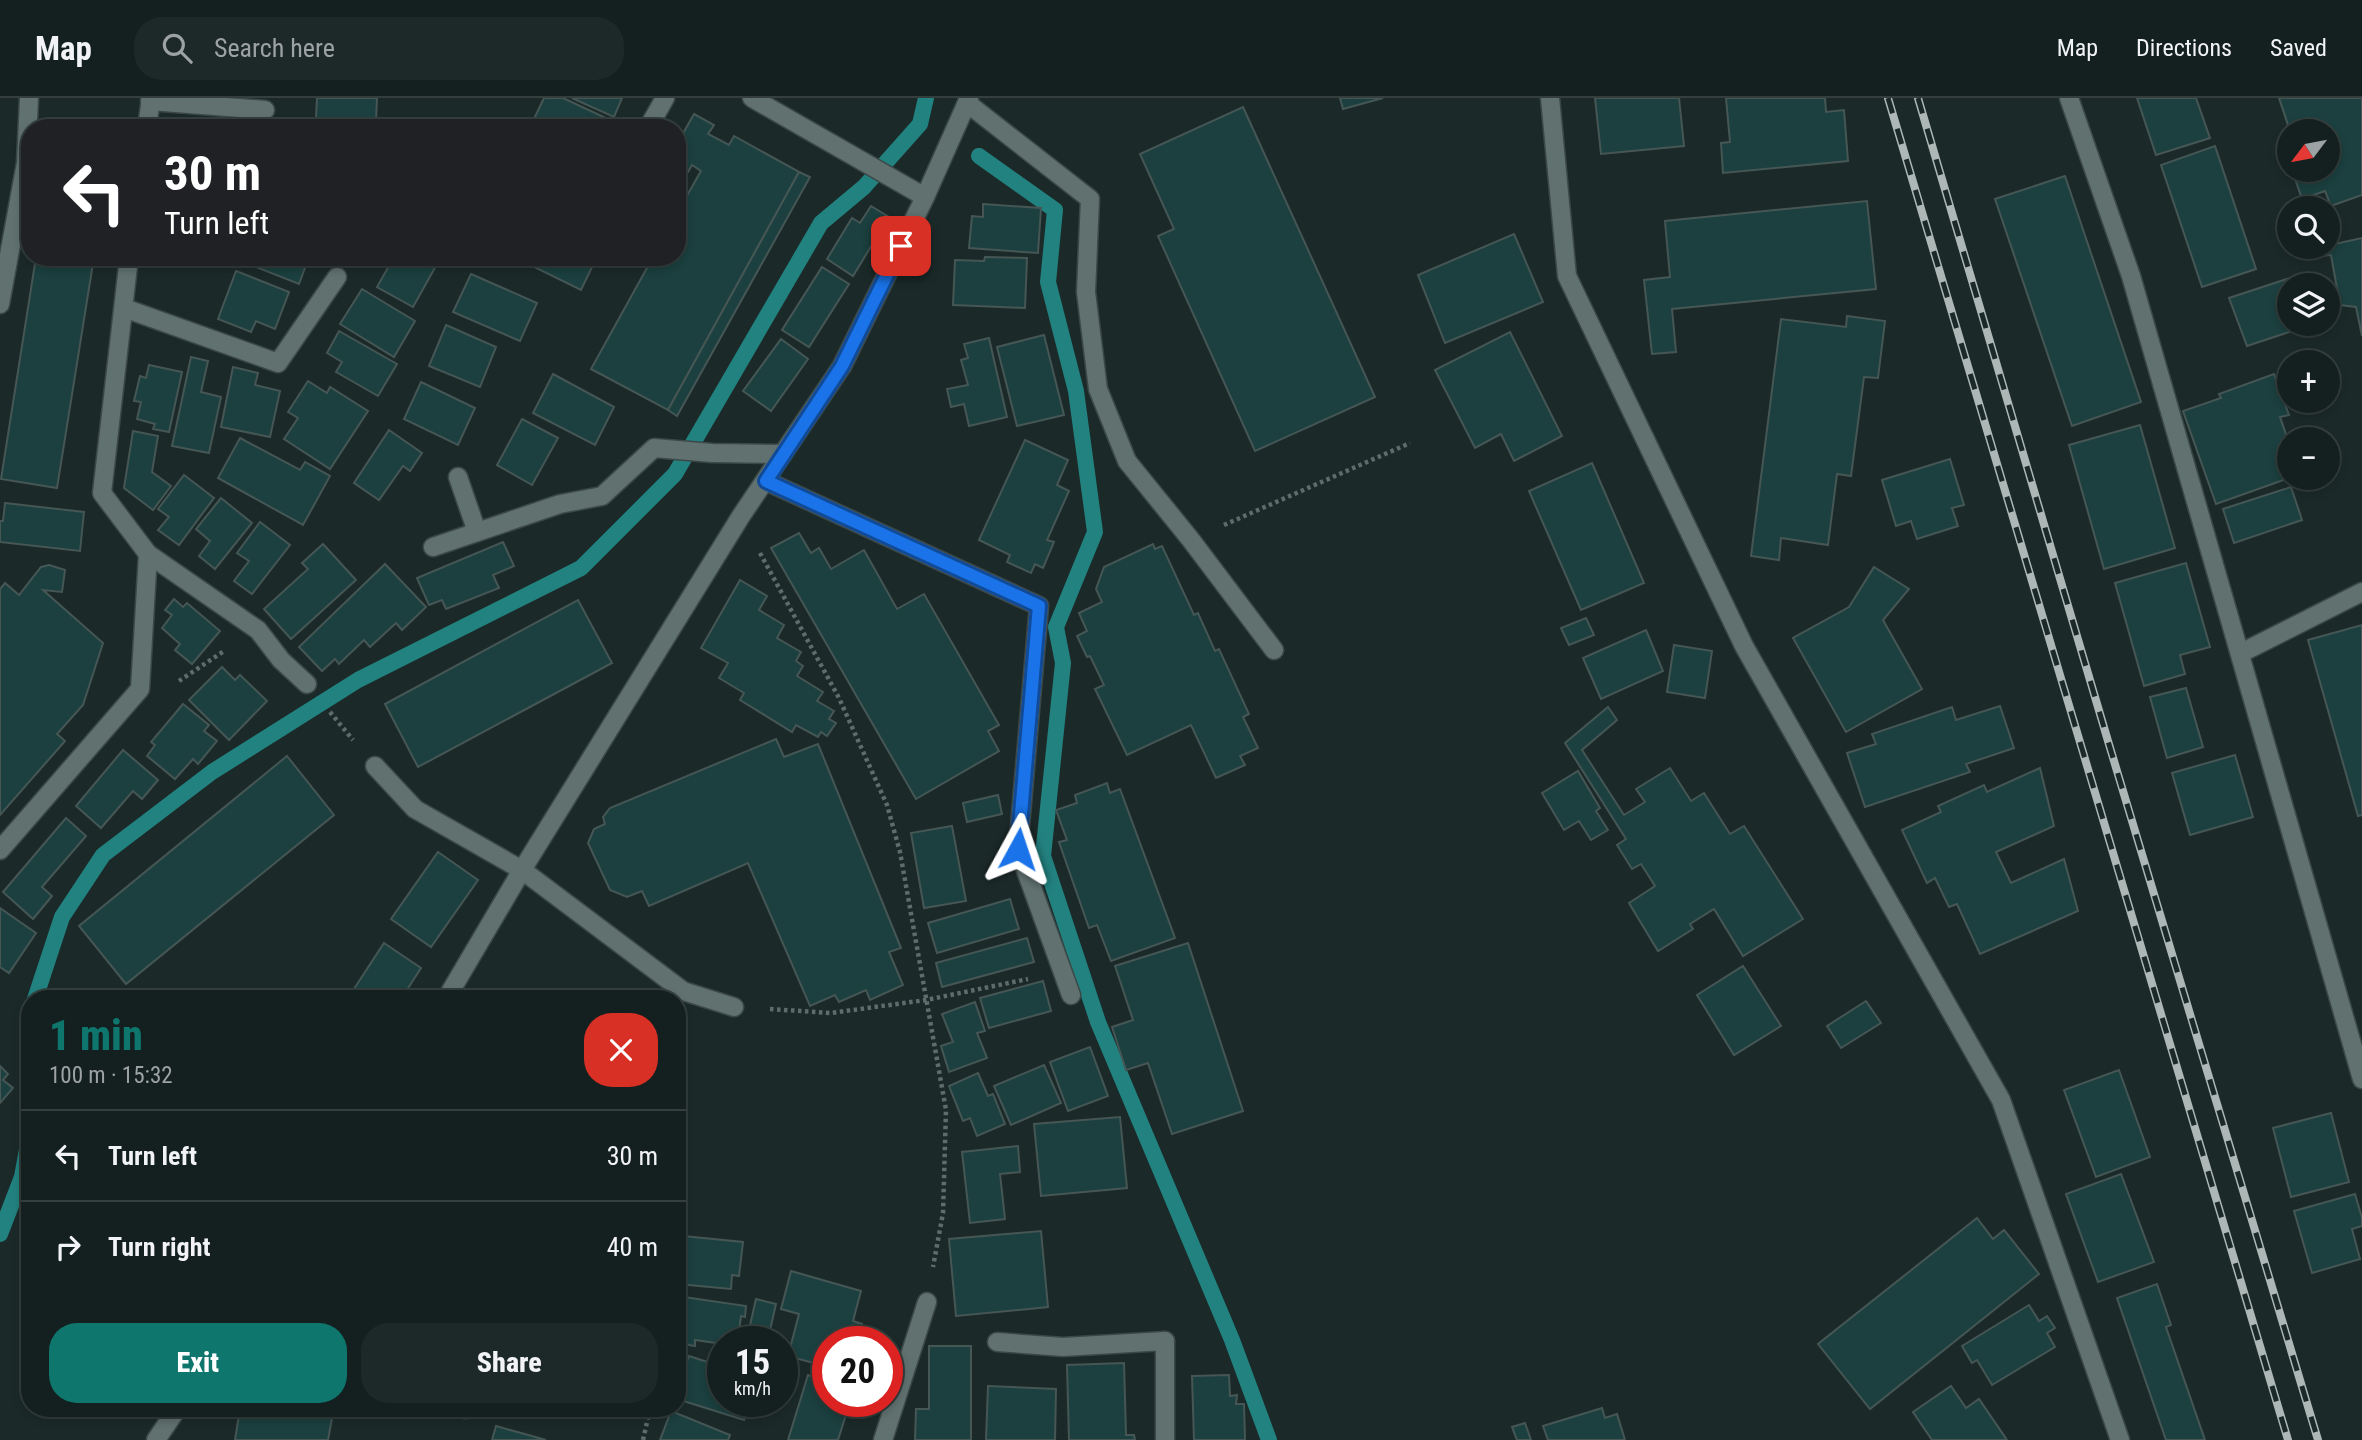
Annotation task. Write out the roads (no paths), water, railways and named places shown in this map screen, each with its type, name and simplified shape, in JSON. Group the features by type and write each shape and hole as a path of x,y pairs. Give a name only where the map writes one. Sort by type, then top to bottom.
{"street":[{"path":"29,98 29,119"},
{"path":"653,119 665,98"},
{"path":"752,98 925,197"},
{"path":"1550,98 1567,276 1744,646 2001,1100 2120,1440"},
{"path":"2069,98 2131,276 2362,1079"},
{"path":"148,119 151,99 265,110"},
{"path":"451,990 522,870 741,516 842,366 925,197 968,101 1090,199 1086,292 1098,389 1127,461 1274,650"},
{"path":"0,304 21,198"},
{"path":"128,266 102,493 148,554 258,630 281,660 307,684"},
{"path":"124,308 278,363 337,277"},
{"path":"433,547 560,504 602,496 654,448 712,453 783,454"},
{"path":"458,477 477,532"},
{"path":"766,481 1039,606 1018,849 1071,995"},
{"path":"0,850 139,689 148,554"},
{"path":"2241,653 2362,592"},
{"path":"374,766 415,809 522,870 682,990"},
{"path":"686,992 734,1007"},
{"path":"883,1440 927,1302"},
{"path":"998,1342 1063,1347 1165,1340 1165,1440"},
{"path":"156,1440 172,1417"}],"waterway":[{"path":"38,990 62,917 103,855 212,772 358,680 581,568 675,474 821,223 864,187 920,124 926,98"},
{"path":"979,156 1055,210 1048,282 1076,391 1095,532 1056,627 1063,663 1043,856 1098,1022 1232,1340 1269,1440"},
{"path":"0,1234 21,1180"}],"railway":[{"path":"1888,98 2288,1440"},
{"path":"1918,98 2318,1440"}]}
